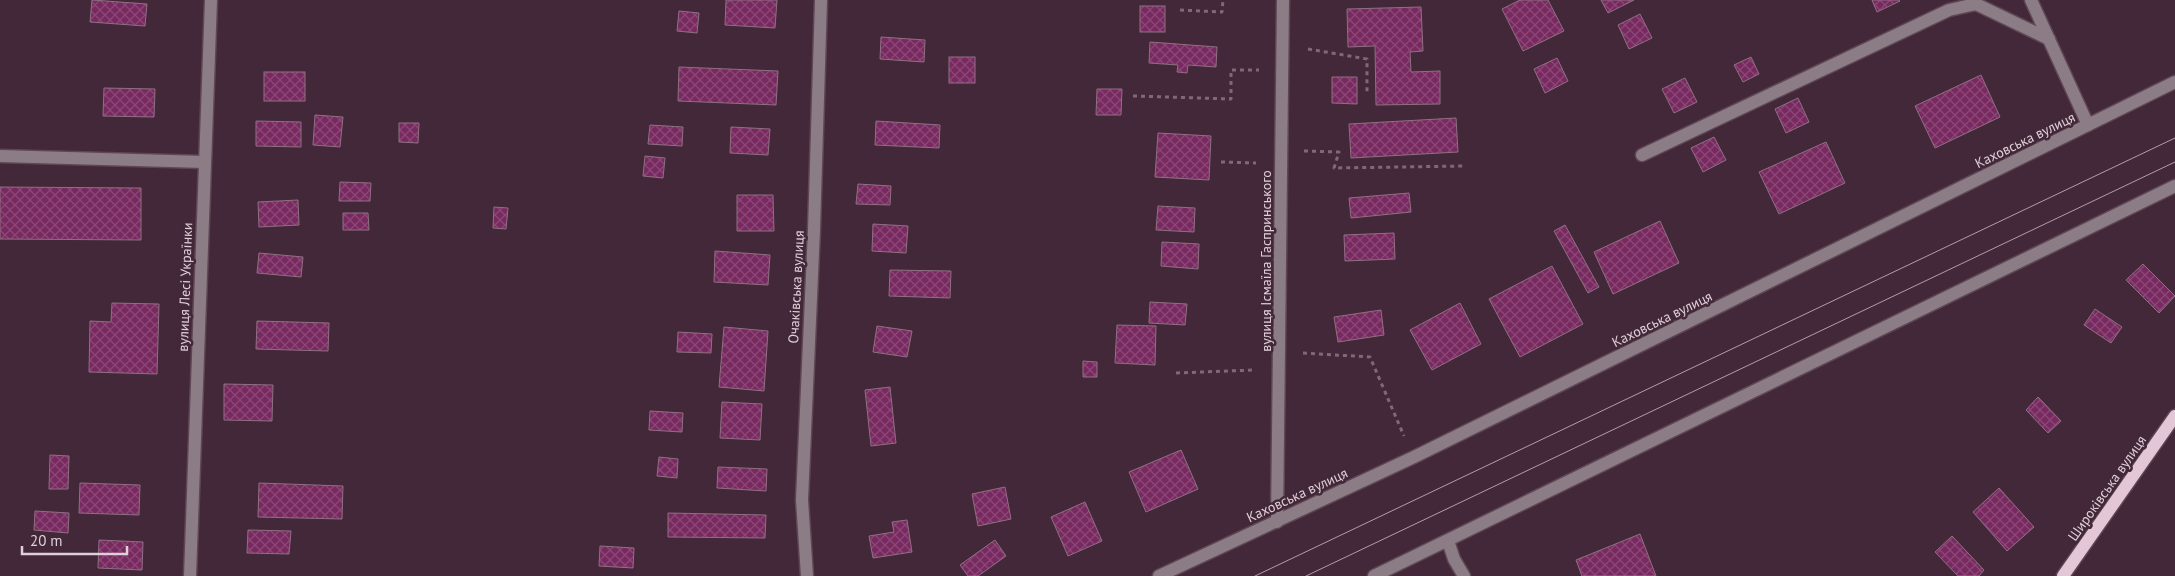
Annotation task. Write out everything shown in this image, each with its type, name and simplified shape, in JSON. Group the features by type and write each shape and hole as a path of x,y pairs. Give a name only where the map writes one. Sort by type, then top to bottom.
{"main road":[{"name":"Широківська вулиця","path":"2063,576 2175,416"}],"street":[{"name":"вулиця Лесі Українки","path":"190,576 211,0"},
{"name":"Очаківська вулиця","path":"807,576 802,500 821,0"},
{"name":"вулиця Ісмаїла Гаспринського","path":"1276,522 1280,367 1283,0"},
{"path":"2031,0 2088,125"},
{"path":"1642,155 1949,10 1976,4 2049,39"},
{"name":"Каховська вулиця","path":"1159,576 1414,457 2175,82"},
{"path":"0,156 204,162"},
{"path":"1374,576 2175,186"},
{"path":"1448,541 1454,559 1464,576"}],"path":[{"path":"1180,10 1222,12 1223,0"},
{"path":"1282,47 1327,51 1367,59 1367,95"},
{"path":"1133,96 1231,99 1231,70 1282,70"},
{"path":"1281,150 1339,152 1334,168 1463,166"},
{"path":"1221,162 1282,167"},
{"path":"1280,351 1370,357 1414,457"},
{"path":"1176,373 1280,367"}],"building":[{"path":"92,0 147,4 145,26 90,22"},
{"path":"726,0 777,0 775,28 725,25"},
{"path":"1520,0 1548,0 1564,31 1523,51 1502,9"},
{"path":"1601,0 1634,0 1608,13"},
{"path":"1872,0 1899,0 1900,1 1877,12"},
{"path":"1140,6 1165,6 1165,32 1140,32"},
{"path":"1421,7 1423,51 1410,52 1411,72 1440,71 1440,104 1376,105 1375,46 1348,47 1347,9"},
{"path":"679,11 699,13 697,33 677,31"},
{"path":"1640,14 1652,38 1629,49 1618,25"},
{"path":"881,37 925,40 924,62 880,59"},
{"path":"1150,42 1217,47 1216,67 1188,65 1187,73 1177,72 1178,65 1149,63"},
{"path":"949,57 975,57 975,83 949,83"},
{"path":"1751,57 1759,74 1743,82 1734,65"},
{"path":"1557,58 1568,81 1545,93 1534,69"},
{"path":"679,67 778,71 776,105 678,101"},
{"path":"264,72 305,72 305,101 264,101"},
{"path":"1981,75 2000,117 1935,148 1915,106"},
{"path":"1332,77 1357,77 1357,104 1332,103"},
{"path":"1685,78 1697,102 1674,113 1662,89"},
{"path":"104,88 155,89 154,117 103,116"},
{"path":"1097,89 1122,89 1121,115 1096,115"},
{"path":"1798,98 1809,122 1786,133 1775,109"},
{"path":"315,115 343,117 340,147 313,145"},
{"path":"1456,118 1458,152 1351,158 1349,124"},
{"path":"256,121 301,122 301,147 256,146"},
{"path":"876,121 940,125 939,148 875,145"},
{"path":"399,123 419,123 418,143 399,142"},
{"path":"650,125 683,127 682,146 648,144"},
{"path":"731,127 770,129 768,155 730,153"},
{"path":"1158,133 1211,136 1209,180 1155,177"},
{"path":"1714,137 1726,160 1703,172 1691,148"},
{"path":"1826,142 1845,183 1779,214 1759,172"},
{"path":"645,156 665,158 663,178 643,176"},
{"path":"340,182 371,183 370,201 339,201"},
{"path":"858,184 891,186 890,205 856,204"},
{"path":"0,187 141,188 141,240 0,239"},
{"path":"1409,193 1411,212 1351,218 1349,198"},
{"path":"737,195 773,195 774,231 737,231"},
{"path":"298,200 299,225 259,227 258,202"},
{"path":"1158,206 1195,208 1194,232 1156,230"},
{"path":"494,207 508,208 506,229 493,228"},
{"path":"343,213 368,213 369,230 343,230"},
{"path":"1660,221 1679,263 1613,294 1594,252"},
{"path":"873,224 908,226 906,253 872,251"},
{"path":"1565,225 1599,287 1588,293 1554,231"},
{"path":"1394,233 1395,259 1345,261 1344,235"},
{"path":"1162,242 1199,244 1198,269 1161,266"},
{"path":"715,251 770,255 768,285 714,282"},
{"path":"259,253 303,257 301,277 257,273"},
{"path":"2143,264 2175,296 2159,313 2126,280"},
{"path":"1552,266 1583,324 1520,357 1489,299"},
{"path":"890,270 951,271 950,298 889,296"},
{"path":"1150,302 1187,304 1185,325 1149,323"},
{"path":"112,303 159,304 157,374 89,372 90,321 111,322"},
{"path":"1460,303 1481,344 1432,370 1410,330"},
{"path":"2095,309 2122,327 2111,343 2084,325"},
{"path":"1381,310 1384,335 1338,342 1334,317"},
{"path":"257,321 329,323 328,351 256,349"},
{"path":"1117,325 1156,326 1155,365 1115,363"},
{"path":"877,326 912,331 907,357 873,352"},
{"path":"724,327 768,331 764,391 719,387"},
{"path":"678,332 712,334 711,353 677,352"},
{"path":"1083,361 1097,362 1097,377 1083,377"},
{"path":"224,384 273,385 272,421 224,420"},
{"path":"890,387 896,443 871,446 865,390"},
{"path":"2038,397 2061,421 2048,433 2026,410"},
{"path":"722,402 762,404 760,440 720,438"},
{"path":"650,411 683,413 682,432 649,430"},
{"path":"1181,450 1198,489 1146,512 1129,472"},
{"path":"50,455 69,456 68,489 49,489"},
{"path":"659,457 678,459 677,478 657,476"},
{"path":"718,467 767,469 766,491 717,488"},
{"path":"80,483 140,485 139,515 79,513"},
{"path":"259,483 343,486 342,519 258,517"},
{"path":"1005,487 1011,519 978,526 972,494"},
{"path":"1999,488 2034,527 2007,551 1973,512"},
{"path":"1085,502 1102,541 1068,556 1051,517"},
{"path":"35,511 69,513 68,533 34,530"},
{"path":"668,513 766,515 765,538 668,537"},
{"path":"907,520 912,552 873,558 869,536 894,532 892,522"},
{"path":"248,530 291,531 289,554 247,553"},
{"path":"1640,534 1656,576 1582,576 1576,560"},
{"path":"1952,536 1984,570 1979,576 1958,576 1935,552"},
{"path":"99,540 143,542 142,570 98,568"},
{"path":"995,540 1006,556 978,576 968,576 960,565"},
{"path":"600,546 634,548 633,568 599,566"}],"tram line":[{"path":"1255,576 2175,138"},
{"path":"1306,576 2175,162"}]}
